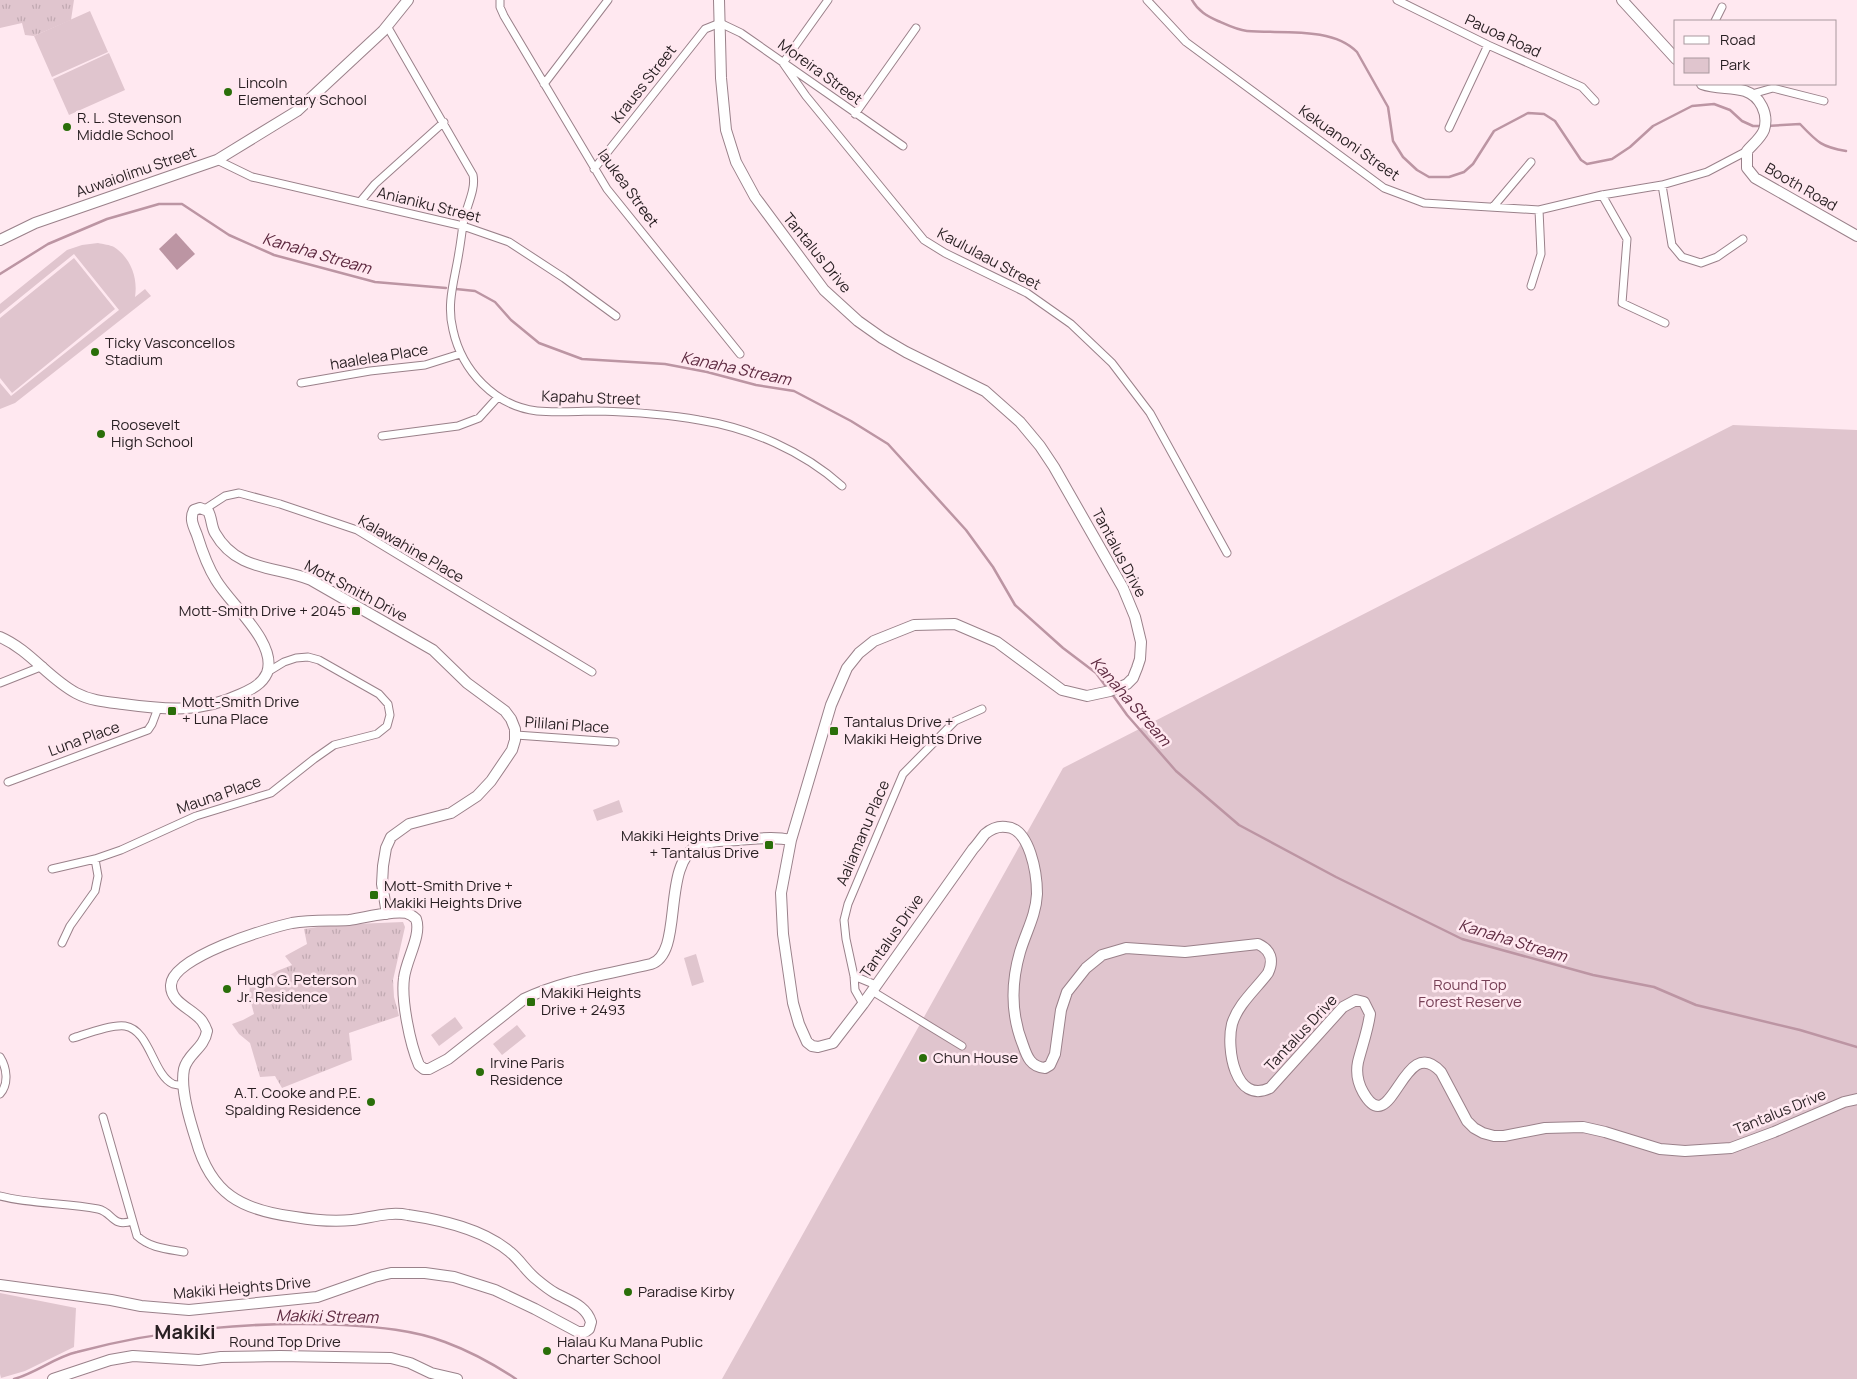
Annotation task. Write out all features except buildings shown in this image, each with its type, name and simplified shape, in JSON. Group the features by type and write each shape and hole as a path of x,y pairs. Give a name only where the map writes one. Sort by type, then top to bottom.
{"street":[{"name":"Auwaiolimu Street","path":"0,240 35,223 217,160 297,111 341,72 387,26 408,0"},
{"name":"Iaukea Street","path":"500,0 501,11 607,189 740,354"},
{"path":"544,84 608,0"},
{"name":"Tantalus Drive","path":"719,0 722,94 726,130 739,169 758,202 824,290 858,322 900,348 985,391 1001,403 1020,422 1054,467 1123,588 1135,617 1141,642 1140,659 1133,678 1127,684 1103,693 1087,696 1062,690 997,642 955,624 914,625 874,641 859,653 847,668 831,705 791,840 781,893 781,914 793,1002 799,1024 807,1042 812,1046 818,1047 833,1042 863,1004 940,895 986,834 997,828 1008,827 1018,831 1027,844 1036,879 1035,910 1020,953 1013,994 1014,1012 1020,1037 1030,1061 1035,1066 1045,1068 1052,1061 1060,1010 1067,992 1086,968 1102,956 1126,948 1185,952 1258,944 1266,947 1270,954 1270,968 1240,1008 1233,1023 1230,1038 1234,1064 1240,1081 1243,1086 1256,1092 1263,1092 1270,1088 1344,1007 1356,1000 1364,1002 1370,1014 1357,1071 1360,1086 1372,1104 1385,1104 1393,1096 1409,1070 1419,1064 1428,1062 1436,1066 1441,1072 1467,1121 1474,1128 1494,1136 1545,1128 1583,1127 1660,1149 1685,1151 1731,1148 1844,1102 1857,1100"},
{"path":"783,63 828,0"},
{"name":"Kekuanoni Street","path":"1147,0 1186,42 1384,188 1424,203 1539,210 1602,195 1662,184 1707,172 1746,152"},
{"name":"Pauoa Road","path":"1397,0 1488,45 1582,87 1595,101"},
{"path":"1622,0 1674,57"},
{"path":"1716,20 1722,7"},
{"name":"Moreira Street","path":"720,23 741,33 902,146"},
{"name":"Krauss Street","path":"594,169 704,29 720,23"},
{"name":"Kapahu Street","path":"387,26 474,177 450,299 450,318 460,354 475,376 498,397 519,407 537,411 635,412 716,423 776,444 813,464 842,486"},
{"path":"855,114 916,28"},
{"path":"1449,128 1488,45"},
{"name":"Kaululaau Street","path":"783,63 806,96 924,240 945,253 1026,293 1071,324 1112,363 1150,413 1227,553"},
{"path":"1707,85 1752,94 1773,88 1824,101"},
{"path":"1746,152 1764,128 1764,113 1760,102 1752,94"},
{"path":"360,202 375,184 444,122"},
{"name":"Booth Road","path":"1746,152 1747,168 1755,178 1857,236"},
{"name":"Anianiku Street","path":"217,160 252,177 463,226 509,242 564,278 616,316"},
{"path":"1493,207 1531,162"},
{"path":"1662,184 1672,245 1682,258 1701,263 1717,257 1743,239"},
{"path":"1602,195 1628,239 1622,303 1665,323"},
{"path":"1531,286 1541,254 1539,210"},
{"name":"haalelea Place","path":"301,383 370,371 425,365 460,354"},
{"path":"382,436 458,426 479,418 498,397"},
{"name":"Kalawahine Place","path":"205,509 225,496 239,493 280,504 356,530 592,672"},
{"path":"0,637 20,647 69,689 83,697 99,701 158,708 190,709 223,702 254,688 266,674 269,662 264,644 222,590 206,563 191,519 194,510 205,509"},
{"name":"Mott Smith Drive","path":"205,509 209,513 217,536 240,558 263,569 311,580 433,650 472,687 505,711 514,724 516,735"},
{"name":"Mauna Place","path":"52,869 95,859 121,850 196,816 271,793 334,745 377,734 387,726 390,715 388,704 379,694 319,660 308,657 296,658 284,662 266,674"},
{"path":"0,683 43,666"},
{"name":"Luna Place","path":"8,782 148,730 158,708"},
{"name":"Aaliamanu Place","path":"863,1004 855,990 854,976 850,963 844,920 848,904 903,774 955,721 982,709"},
{"path":"387,914 382,884 386,848 391,837 410,824 446,815 471,802 491,781 509,755 516,735"},
{"name":"Pililani Place","path":"516,735 615,742"},
{"name":"Makiki Heights Drive","path":"0,1285 141,1306 189,1310 317,1298 374,1277 391,1273 425,1273 454,1277 495,1290 578,1332 585,1332 591,1322 585,1310 545,1286 501,1245 472,1230 405,1214 350,1220 307,1219 270,1213 236,1200 216,1182 205,1167 191,1122 184,1086 184,1068 203,1044 207,1031 203,1021 177,1000 171,992 171,981 181,968 223,946 265,929 295,923 348,920 405,912 416,918 417,923 417,936 406,965 403,990 406,1010 416,1058 419,1065 429,1069 448,1059 524,999 556,986 658,961 663,954 669,934 676,885 680,872 686,858 694,848 699,845 767,838 791,840"},
{"path":"62,943 70,926 95,890 98,876 95,859"},
{"path":"854,976 962,1046"},
{"path":"73,1038 110,1028 125,1026 132,1029 138,1032 165,1077 172,1084 184,1086"},
{"path":"0,1056 6,1077 6,1086 0,1094"},
{"path":"103,1117 137,1236 142,1241 159,1248 184,1252"},
{"path":"0,1196 100,1209 118,1223 132,1221"},
{"name":"Round Top Drive","path":"53,1379 110,1360 133,1356 199,1360 221,1357 280,1356 391,1358 410,1363 431,1373 457,1379"}],"green space":[{"path":"0,0 74,0 71,20 34,36 25,35 22,23 0,28"},
{"path":"90,11 108,52 52,77 34,36"},
{"path":"109,53 125,90 69,115 53,79"},
{"path":"98,243 114,247 125,257 134,276 135,297 145,289 151,296 15,403 0,409 0,383 11,396 119,310 74,254 0,314 0,304 67,250 82,245"},
{"path":"74,258 115,309 12,393 0,378 0,318"},
{"name":"Round Top Forest Reserve","path":"1733,425 1857,430 1857,1379 722,1379 1063,768"},
{"path":"619,800 623,812 597,821 593,810"},
{"path":"403,922 405,927 393,980 394,997 399,1016 349,1033 352,1060 282,1088 275,1076 260,1077 250,1043 239,1034 232,1024 254,1014 249,995 250,986 292,965 285,956 307,944 304,929 331,925"},
{"path":"696,954 704,982 692,986 684,958"},
{"path":"455,1017 463,1028 439,1046 431,1035"},
{"path":"517,1025 526,1036 502,1055 493,1044"},
{"path":"0,1293 76,1308 74,1347 25,1371 1,1378"}],"shaded area":[{"path":"176,233 195,254 177,270 159,249"}],"waterway":[{"path":"1192,0 1207,15 1240,30 1320,35 1334,38 1357,52 1388,107 1393,141 1403,157 1417,170 1429,177 1449,177 1464,172 1473,164 1494,131 1528,113 1544,114 1555,121 1581,160 1587,164 1612,159 1630,147 1653,126 1692,106 1714,104 1730,110 1742,121 1753,126 1762,126"},
{"path":"1767,126 1800,124 1811,136 1826,146 1846,151"},
{"name":"Kanaha Stream","path":"0,274 48,244 107,219 159,204 182,204 229,235 274,255 375,282 446,288"},
{"name":"Kanaha Stream","path":"456,289 475,291 495,302 511,320 539,343 582,359 665,364 707,372 756,385 794,391 851,421 888,444 966,530 993,567 1015,605 1063,648 1096,673 1107,688"},
{"name":"Kanaha Stream","path":"1112,694 1127,715 1176,771 1239,825 1336,877 1462,939 1593,975 1654,987 1696,1005 1800,1030 1857,1047"},
{"name":"Makiki Stream","path":"14,1379 69,1354 109,1344 209,1328 277,1324 344,1325 396,1330 421,1335 445,1342 473,1354 516,1379"}],"place":[{"name":"Lincoln Elementary School","path":"228,92"},
{"name":"R. L. Stevenson Middle School","path":"67,127"},
{"name":"Ticky Vasconcellos Stadium","path":"95,352"},
{"name":"Roosevelt High School","path":"101,434"},
{"name":"Mott-Smith Drive + 2045","path":"356,611"},
{"name":"Mott-Smith Drive + Luna Place","path":"172,711"},
{"name":"Tantalus Drive + Makiki Heights Drive","path":"834,731"},
{"name":"Makiki Heights Drive + Tantalus Drive","path":"769,845"},
{"name":"Mott-Smith Drive + Makiki Heights Drive","path":"374,895"},
{"name":"Hugh G. Peterson Jr. Residence","path":"227,989"},
{"name":"Makiki Heights Drive + 2493","path":"531,1002"},
{"name":"Chun House","path":"923,1058"},
{"name":"Irvine Paris Residence","path":"480,1072"},
{"name":"A.T. Cooke and P.E. Spalding Residence","path":"371,1102"},
{"name":"Paradise Kirby","path":"628,1292"},
{"name":"Halau Ku Mana Public Charter School","path":"547,1351"}],"district":[{"name":"Makiki","path":"185,1332"}]}
